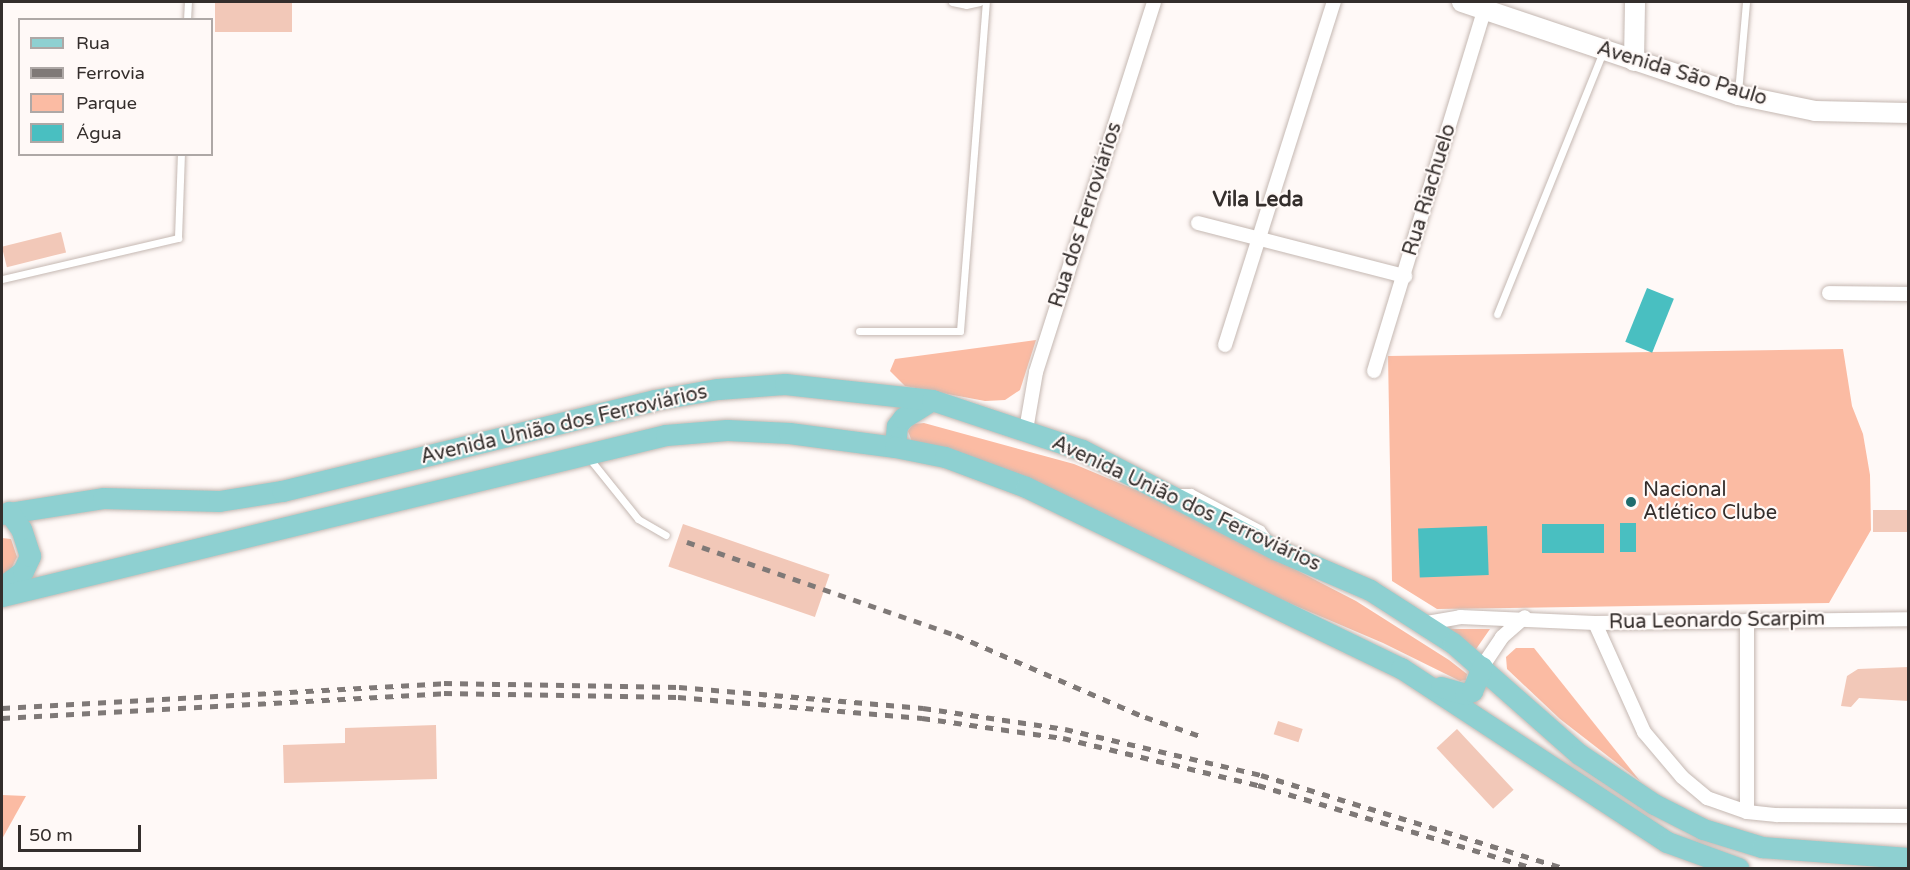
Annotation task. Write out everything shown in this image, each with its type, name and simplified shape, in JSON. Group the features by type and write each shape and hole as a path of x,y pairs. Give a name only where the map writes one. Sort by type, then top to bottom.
{"main road":[{"name":"Avenida São Paulo","path":"1462,2 1603,52 1738,95 1815,111 1908,113"},
{"path":"1634,61 1635,2"},
{"name":"Avenida União dos Ferroviários","path":"5,513 103,498 219,501 282,491 654,400 718,389 785,384 932,400 1082,450 1275,549 1370,590 1427,623 1482,668 1579,754 1654,804 1703,829 1762,847 1850,861 1908,858"},
{"path":"894,447 897,426 903,418 932,400"},
{"name":"Avenida União dos Ferroviários","path":"2,596 583,452 666,435 727,430 789,433 894,447 945,457 1026,487 1432,685 1667,842 1738,868"},
{"path":"2,587 23,571 30,556 21,529 5,513"},
{"path":"1432,685 1465,694 1477,685 1482,668"}],"street":[{"name":"Rua dos Ferroviários","path":"1026,430 1036,372 1154,2"},
{"path":"1225,345 1257,237 1334,2"},
{"name":"Rua Riachuelo","path":"1374,372 1485,9"},
{"path":"1198,223 1405,276"},
{"path":"1829,293 1908,294"},
{"name":"Rua Leonardo Scarpim","path":"1427,623 1460,617 1525,617 1595,623 1908,619"},
{"path":"1482,668 1502,637 1525,617"},
{"path":"1747,621 1747,812"},
{"path":"1595,623 1644,732 1682,777 1707,798 1747,812 1777,815 1908,816"}],"lane":[{"path":"187,18 188,2"},
{"path":"952,2 966,5 980,2"},
{"path":"859,331 960,331 986,2"},
{"path":"1738,95 1746,2"},
{"path":"1497,314 1603,52"},
{"path":"2,279 178,238 181,156"},
{"path":"583,452 638,519 666,535"}],"green space":[{"path":"1036,340 1020,390 1005,400 985,401 905,386 890,371 895,359"},
{"name":"Nacional Atlético Clube","path":"1843,349 1852,406 1863,434 1870,475 1871,530 1829,603 1437,609 1392,581 1388,356"},
{"path":"924,423 1074,464 1169,504 1356,601 1449,660 1467,674 1466,680 1460,681 1383,643 912,442 908,431 913,424"},
{"path":"2,538 11,539 17,557 8,575 2,578"},
{"path":"1447,628 1452,629 1490,629 1474,652"},
{"path":"1516,648 1534,648 1640,781 1560,719 1507,669 1506,657"},
{"path":"2,795 26,796 2,839"}],"water":[{"path":"1647,288 1674,299 1652,353 1625,342"},
{"path":"1620,523 1636,523 1636,552 1620,552"},
{"path":"1542,524 1604,524 1604,553 1542,553"},
{"path":"1487,526 1489,575 1420,577 1418,528"}],"building":[{"path":"215,2 292,2 292,32 215,32"},
{"path":"61,232 66,252 7,267 2,247"},
{"path":"1873,510 1908,510 1908,532 1873,532"},
{"path":"683,524 830,574 815,617 668,567"},
{"path":"1908,667 1908,701 1859,698 1851,707 1841,706 1847,676 1858,669"},
{"path":"1278,721 1303,729 1298,742 1274,734"},
{"path":"436,725 437,779 284,783 283,745 345,743 345,728"},
{"path":"1457,729 1514,790 1493,809 1437,748"}],"railway":[{"path":"687,542 956,635 1145,717 1203,737"},
{"path":"2,708 444,683 679,687 923,708 1065,729 1261,775 1563,868"},
{"path":"2,718 444,693 678,697 922,718 1063,738 1258,785 1533,868"}],"place":[{"name":"Nacional Atlético Clube","path":"1631,502"}],"district":[{"name":"Vila Leda","path":"1258,200"}]}
